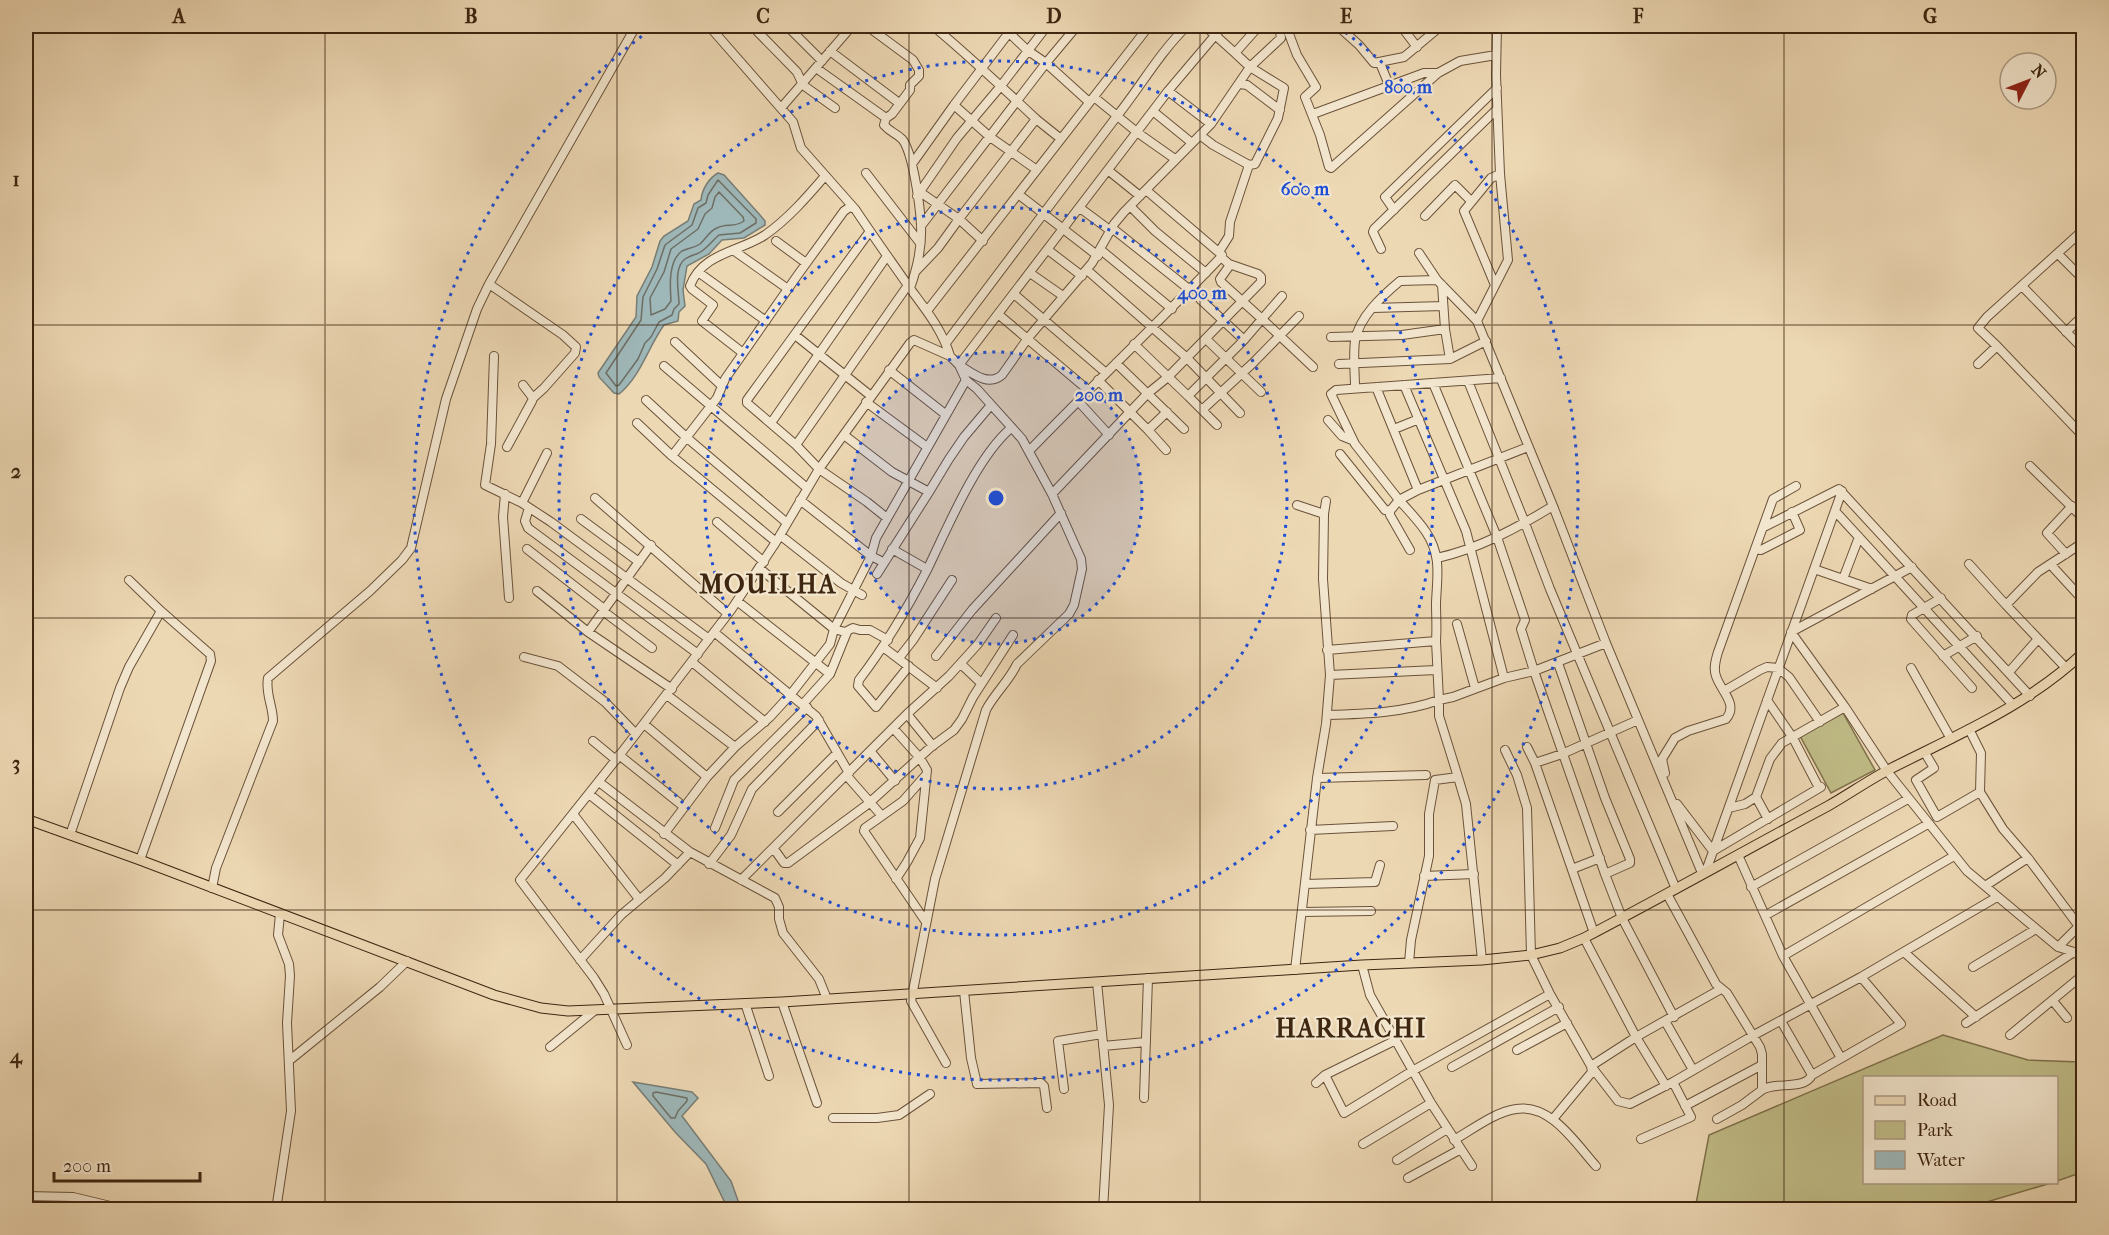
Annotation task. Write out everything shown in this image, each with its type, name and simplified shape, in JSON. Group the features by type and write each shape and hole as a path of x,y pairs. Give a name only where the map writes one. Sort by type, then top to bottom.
{"main road":[{"path":"26,819 494,995 541,1008 594,1011 782,1002 1362,965 1482,960 1532,955 1560,948 1594,933 1887,771 2030,696 2084,652"}],"street":[{"path":"213,888 216,868 226,840 273,721 267,687 268,678 369,591 402,560 411,548 446,399 477,309 636,26"},
{"path":"709,26 793,122 801,147 855,209 927,310 946,343 950,356"},
{"path":"752,26 797,72 803,85 835,108"},
{"path":"787,26 822,61"},
{"path":"781,108 852,26"},
{"path":"796,445 909,286 916,271 921,225 919,194 912,164 902,139 890,132 884,125 886,118 892,114 919,76 919,70 913,60 867,26"},
{"path":"933,26 983,67 1000,87 1061,139"},
{"path":"1002,26 1011,29 1027,50 1091,100 1118,116 1175,159"},
{"path":"919,194 957,138 1047,26"},
{"path":"921,225 1077,26"},
{"path":"946,343 1118,116 1173,39 1187,26"},
{"path":"1200,135 1249,165 1255,164 1278,118 1284,88 1250,67 1205,26"},
{"path":"960,365 1168,91 1223,26"},
{"path":"1235,53 1259,26"},
{"path":"627,1045 612,1010 594,978 520,880 728,614 778,539 819,469 910,343 914,340 950,356 982,378 998,378 1028,338 1100,253 1112,230 1130,206 1211,124 1250,67 1281,38 1279,26"},
{"path":"1286,26 1297,55 1316,87 1305,97 1329,167 1334,167 1438,73 1460,61 1496,55"},
{"path":"1339,26 1374,63 1380,63 1404,57 1441,26"},
{"path":"1401,26 1417,47"},
{"path":"1477,321 1508,260 1500,174 1497,26"},
{"path":"927,310 983,241 1146,27"},
{"path":"912,164 1011,29"},
{"path":"830,51 899,103"},
{"path":"1380,63 1389,85"},
{"path":"816,68 886,118"},
{"path":"1312,114 1424,73 1438,73"},
{"path":"1239,84 1247,85 1280,110"},
{"path":"1394,210 1385,197 1497,88"},
{"path":"1168,91 1211,124"},
{"path":"954,105 990,137 1037,170"},
{"path":"1381,249 1373,231 1497,109"},
{"path":"1154,112 1192,143"},
{"path":"916,271 938,248 1036,119"},
{"path":"1029,451 1134,344 1172,309 1221,254 1229,236 1230,222 1249,165"},
{"path":"1052,494 1147,394 1168,377 1261,282 1258,274 1229,264 1221,254 1143,193 1109,171"},
{"path":"866,173 920,243"},
{"path":"1495,285 1464,214 1464,208 1491,178 1500,174"},
{"path":"743,353 702,321 713,305 690,286 698,272 719,255 767,234 802,202 825,176"},
{"path":"1425,216 1455,184 1471,201"},
{"path":"919,194 959,219 983,241"},
{"path":"1018,194 1063,230 1100,253 1172,309"},
{"path":"1130,206 1155,231 1206,273"},
{"path":"672,456 717,398 743,353 844,211 850,207 855,209"},
{"path":"1080,208 1190,290"},
{"path":"870,231 747,400 750,406 796,445 819,469 887,518"},
{"path":"2084,234 2081,232 1978,328 2084,437"},
{"path":"776,241 806,263"},
{"path":"733,250 788,289"},
{"path":"1047,250 1084,273 1153,326 1240,412"},
{"path":"1419,253 1439,283 1477,321 1606,643 1704,872"},
{"path":"2058,254 2084,280"},
{"path":"771,423 887,256"},
{"path":"1229,264 1229,268 1220,280 1244,300 1312,367"},
{"path":"698,272 766,321"},
{"path":"1030,273 1063,296"},
{"path":"1354,388 1357,336 1360,327 1373,308 1400,282 1439,283"},
{"path":"1439,283 1450,359"},
{"path":"489,284 576,347 575,353 533,398 507,447"},
{"path":"2022,286 2084,350"},
{"path":"1014,294 1106,373"},
{"path":"1188,396 1244,340 1282,296"},
{"path":"1200,299 1244,340"},
{"path":"1373,308 1443,306"},
{"path":"999,314 1088,390"},
{"path":"2066,332 2084,315"},
{"path":"1202,410 1299,316"},
{"path":"1331,337 1401,335 1445,329"},
{"path":"795,335 845,375 868,399 927,447"},
{"path":"1206,339 1261,392"},
{"path":"1339,364 1450,359 1486,341"},
{"path":"675,342 722,386"},
{"path":"1134,344 1217,425"},
{"path":"1978,364 1997,346"},
{"path":"494,356 491,444 484,482 488,487 526,506 791,694 819,720 848,774 882,816"},
{"path":"1116,363 1184,429"},
{"path":"946,1063 911,1001 935,879 986,710 1017,664 1069,614 1074,605 1082,569 1081,559 1061,513 1022,438 966,380 960,365"},
{"path":"664,366 807,488"},
{"path":"889,370 945,414"},
{"path":"1482,960 1466,804 1439,716 1436,670 1436,602 1439,583 1437,558 1432,542 1425,531 1352,440 1331,394 1336,390 1354,388 1501,378"},
{"path":"664,834 706,777 735,747 765,722 791,694 830,644 834,629 858,593 876,538 966,380"},
{"path":"1098,380 1166,450"},
{"path":"1468,381 1550,589 1676,889"},
{"path":"1433,383 1497,537 1525,620 1521,629 1534,671 1605,874 1622,918 1674,1017"},
{"path":"523,385 533,398"},
{"path":"1404,385 1445,479 1471,547 1504,678"},
{"path":"1376,387 1418,490"},
{"path":"646,400 787,523"},
{"path":"1078,401 1109,435"},
{"path":"877,574 941,470 964,437 991,405"},
{"path":"1148,430 1167,412"},
{"path":"1394,429 1419,418"},
{"path":"1328,420 1342,436 1352,440"},
{"path":"637,423 672,456 778,539 858,593"},
{"path":"909,666 877,706 874,707 858,686 858,682 886,644 968,489 992,450 1011,428"},
{"path":"844,435 892,472 929,492"},
{"path":"1410,550 1390,515 1390,511 1399,500 1418,490 1528,447"},
{"path":"547,453 526,506 525,520 528,528 698,654"},
{"path":"1340,454 1385,510 1390,511"},
{"path":"2030,466 2084,519"},
{"path":"1713,851 1682,811 1662,759 1676,738 1729,715 1731,705 1716,676 1718,652 1773,499 1796,486"},
{"path":"1764,527 1835,489 1842,491 2030,696"},
{"path":"1704,872 1842,491"},
{"path":"505,494 502,511 509,598"},
{"path":"595,498 728,614"},
{"path":"800,500 871,556 883,562"},
{"path":"1295,970 1330,675 1323,579 1326,501"},
{"path":"1298,505 1324,514"},
{"path":"1437,558 1458,553 1497,537 1553,506"},
{"path":"2066,555 2047,532 2072,506"},
{"path":"1834,511 2013,705"},
{"path":"1755,549 1761,550 1800,530 1792,512"},
{"path":"936,656 972,610 1061,513"},
{"path":"581,519 639,562"},
{"path":"717,522 761,565 834,629 847,632"},
{"path":"1843,579 1858,537"},
{"path":"2006,605 2038,572 2084,542"},
{"path":"588,632 651,545"},
{"path":"527,549 652,648"},
{"path":"892,549 927,568"},
{"path":"1969,564 2066,668"},
{"path":"2051,565 2084,601"},
{"path":"1791,632 1912,567"},
{"path":"1814,569 1872,589"},
{"path":"129,580 210,654 211,661 140,860"},
{"path":"899,658 952,580"},
{"path":"537,591 669,692 735,747"},
{"path":"1941,598 1912,615 1911,619 1972,688"},
{"path":"737,601 830,674"},
{"path":"70,835 120,688 129,667 161,611"},
{"path":"741,880 907,714 961,664 996,618"},
{"path":"1457,624 1475,688"},
{"path":"715,828 734,780 805,706 830,674 847,632 854,628 870,630 899,658 937,688"},
{"path":"1791,632 1845,707 1887,771 1966,871 2058,946 2084,959"},
{"path":"774,849 784,863 788,863 870,802 957,727 981,683 1013,635"},
{"path":"1943,656 1977,636"},
{"path":"2009,672 2038,639"},
{"path":"1327,650 1436,640"},
{"path":"1327,715 1369,714 1414,707 1558,663 1606,643"},
{"path":"524,657 558,666 605,702 636,734"},
{"path":"692,662 765,722"},
{"path":"1558,663 1605,798 1630,859 1626,865 1605,874"},
{"path":"961,664 981,683"},
{"path":"1724,691 1767,667 1778,668 1788,676 1820,722"},
{"path":"1911,668 1951,739"},
{"path":"1330,675 1436,670"},
{"path":"1713,851 1820,788 1793,738 1767,700"},
{"path":"1729,808 1745,804 1756,797 1770,759 1782,744 1845,707"},
{"path":"907,714 933,746"},
{"path":"709,864 731,835 752,789 819,720"},
{"path":"1536,763 1562,754 1638,720"},
{"path":"644,724 706,777"},
{"path":"894,729 926,767 920,838 896,879"},
{"path":"1969,729 1981,753 1980,792 2003,829 2082,925 2058,946"},
{"path":"594,741 683,806"},
{"path":"1527,747 1536,763 1594,933"},
{"path":"1505,750 1517,775 1527,808 1532,955 1550,994 1591,1066 1618,1101 1623,1104 1630,1104 1670,1084 1809,1004 1861,977 1997,897"},
{"path":"871,752 895,781"},
{"path":"778,812 837,753"},
{"path":"1925,753 1934,768 1916,780 1937,817 1980,792"},
{"path":"1317,778 1426,775"},
{"path":"925,776 907,797 864,831 926,922"},
{"path":"1409,963 1411,940 1429,856 1429,814 1435,780 1458,777"},
{"path":"598,782 690,852 775,898 779,907 779,919 783,933 819,979 827,999"},
{"path":"589,794 678,865"},
{"path":"1756,797 1768,819"},
{"path":"1751,887 1908,799"},
{"path":"1918,811 1930,804"},
{"path":"573,814 639,899"},
{"path":"1766,915 1928,824"},
{"path":"1310,830 1393,826"},
{"path":"580,960 621,915 665,878 690,852"},
{"path":"1738,855 1783,956 1841,1058"},
{"path":"1783,956 1954,856"},
{"path":"1572,869 1600,858"},
{"path":"1985,886 2028,858"},
{"path":"1305,884 1375,882 1380,865"},
{"path":"1424,876 1474,874"},
{"path":"1666,894 1716,984 1727,993 1754,1035 1762,1054 1762,1090"},
{"path":"1302,912 1371,911"},
{"path":"276,1209 291,1111 287,1023 290,976 289,964 278,935 280,914"},
{"path":"1973,967 2036,929"},
{"path":"1584,938 1636,1037 1691,1117 1641,1139"},
{"path":"1904,952 1976,1017"},
{"path":"1966,1023 2074,952"},
{"path":"290,1060 380,987 407,962"},
{"path":"1362,965 1370,995 1431,1103 1472,1166"},
{"path":"2010,1035 2084,974"},
{"path":"1717,1119 1770,1086 1807,1081 1812,1075 1901,1024 1861,977"},
{"path":"1144,1098 1148,978"},
{"path":"1097,982 1109,1121 1103,1209"},
{"path":"1591,1066 1636,1037 1720,989"},
{"path":"964,992 970,1058 977,1084 1041,1083 1044,1086 1047,1108"},
{"path":"1325,1075 1344,1113 1414,1070 1550,994"},
{"path":"2053,1001 2067,1018"},
{"path":"782,1002 817,1103"},
{"path":"745,1003 769,1076"},
{"path":"1452,1067 1559,1007"},
{"path":"550,1047 594,1011"},
{"path":"1665,1021 1693,1071"},
{"path":"1781,1021 1812,1075"},
{"path":"1517,1050 1567,1023"},
{"path":"1064,1089 1058,1041 1102,1034"},
{"path":"1316,1083 1325,1075 1396,1040"},
{"path":"1103,1046 1146,1042"},
{"path":"1685,1106 1761,1065"},
{"path":"1553,1119 1587,1080 1592,1072 1591,1066"},
{"path":"833,1118 877,1118 899,1114 930,1094"},
{"path":"1363,1144 1431,1103"},
{"path":"1454,1140 1497,1116 1518,1108 1536,1111 1553,1119 1596,1166"},
{"path":"1397,1160 1447,1129"},
{"path":"1408,1178 1461,1149"},
{"path":"26,1196 73,1197 127,1209"}],"green space":[{"path":"1843,713 1875,770 1831,793 1800,736"},
{"path":"1943,1035 2028,1060 2080,1062 2083,1065 2083,1172 2058,1181 2058,1076 1863,1076 1863,1184 2048,1184 1963,1209 1695,1209 1709,1135"}],"water":[{"path":"718,173 724,175 765,221 765,225 744,238 722,240 709,254 687,266 683,290 685,306 679,312 678,321 664,325 633,379 619,394 614,393 598,373 636,317 637,296 652,267 660,241 688,221 694,204 701,200 706,184"},
{"path":"633,1082 692,1092 698,1098 682,1116 731,1181 741,1209 728,1209 706,1164 675,1132"}],"district":[{"name":"MOUILHA","path":"768,584"},
{"name":"HARRACHI","path":"1351,1028"}]}
